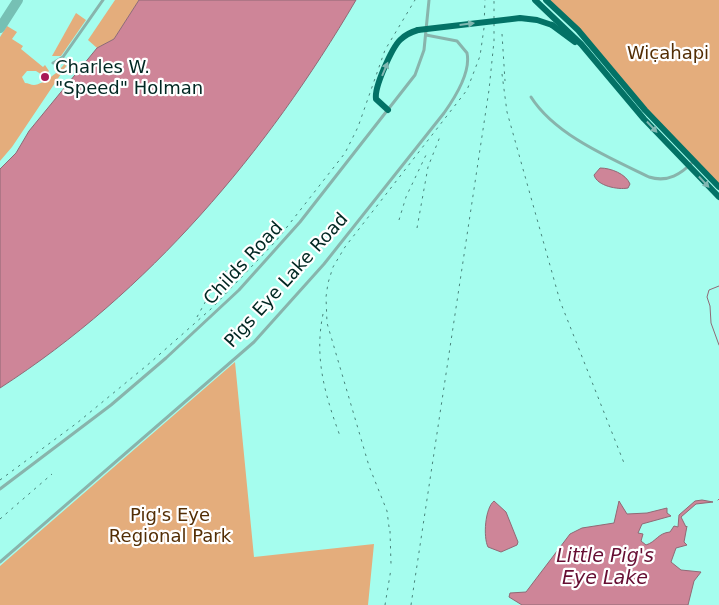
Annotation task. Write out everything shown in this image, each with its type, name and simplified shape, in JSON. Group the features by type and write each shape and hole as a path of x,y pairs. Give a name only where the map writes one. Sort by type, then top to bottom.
{"highway":[{"path":"535,0 594,57 644,119 719,187"},
{"path":"546,0 591,45 692,163 719,198"},
{"path":"388,110 376,99 376,89 399,42 408,34 418,30 520,18 537,20 552,25 594,57"}],"street":[{"path":"53,63 64,56 103,0"},
{"name":"Childs Road","path":"0,488 115,401 228,300 285,240 415,75 421,60 426,34 429,0"},
{"name":"Pigs Eye Lake Road","path":"0,562 254,342 324,264 454,98 468,63 467,53 457,41 426,34"},
{"path":"530,97 544,115 564,131 650,177 667,179 678,175 692,163"}],"green space":[{"path":"115,0 139,0 114,39 97,48 88,40"},
{"name":"Wic̣aḣapi","path":"550,0 719,0 719,184 646,108"},
{"path":"76,13 86,20 61,56 52,56"},
{"path":"7,26 17,32 12,39 23,46 21,49 43,67 45,65 49,71 44,76 36,71 27,71 22,77 25,83 34,85 47,80 65,63 67,65 12,147 0,161 0,37"},
{"name":"Pig's Eye Regional Park","path":"235,362 254,557 374,544 368,605 0,605 0,566"}],"water":[{"path":"139,0 356,0 284,111 244,164 200,215 155,263 106,308 54,350 0,388 0,169 16,153 29,131 97,48 114,39"},
{"path":"600,168 613,170 625,177 630,184 628,188 614,188 599,182 594,175"},
{"path":"494,501 506,512 518,542 517,545 501,552 488,547 486,542 487,516"},
{"name":"Little Pig's Eye Lake","path":"619,501 627,514 647,513 667,508 667,513 671,516 642,524 638,533 643,534 641,541 646,545 663,534 670,532 674,526 678,527 679,515 695,501 713,502 696,504 681,517 687,526 684,542 687,545 676,548 671,562 681,570 701,572 694,581 688,605 522,605 509,597 510,593 526,592 570,534 582,528 614,523"}],"waterway":[{"path":"719,286 709,290 707,297 710,306 711,323 719,345"}],"taxiway":[{"path":"0,28 18,0"}],"railway":[{"path":"0,480 77,423 151,362 212,308 276,241 345,153 358,127 385,50 415,0"},
{"path":"389,527 387,511 369,466 327,323 326,297 328,283 333,267 345,247 467,90 480,56 485,0"},
{"path":"411,605 489,90 494,41 494,0"},
{"path":"502,34 505,81"},
{"path":"502,74 507,112 560,301 624,463"},
{"path":"417,228 428,167 441,134"},
{"path":"399,220 406,197 426,155"},
{"path":"197,317 213,288 229,267"},
{"path":"323,314 320,346 322,376 340,436"},
{"path":"0,519 52,474"},
{"path":"390,531 391,564"},
{"path":"385,605 391,569"}],"place":[{"name":"Charles W. \"Speed\" Holman","path":"45,77"}]}
